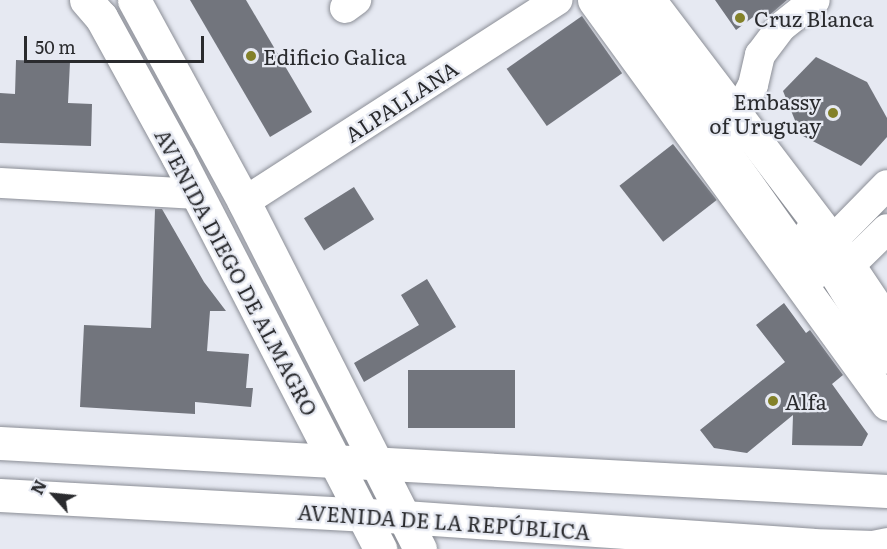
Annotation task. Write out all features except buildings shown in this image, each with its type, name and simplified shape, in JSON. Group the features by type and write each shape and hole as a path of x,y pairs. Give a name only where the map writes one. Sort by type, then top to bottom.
{"main road":[{"name":"AVENIDA DIEGO DE ALMAGRO","path":"86,0 101,18 196,194 380,549"},
{"name":"AVENIDA DIEGO DE ALMAGRO","path":"134,0 244,202 420,549"},
{"path":"594,0 887,404"},
{"path":"649,0 840,254 877,326"},
{"path":"0,443 336,462 879,486"},
{"name":"AVENIDA DE LA REPÚBLICA","path":"0,495 404,517 810,547 882,546"}],"street":[{"name":"ALPALLANA","path":"244,202 558,0"},
{"path":"625,0 671,61 707,125 791,243 877,326 887,359"},
{"path":"737,115 753,85 760,55 781,27 815,0"},
{"path":"0,183 196,194"},
{"path":"840,254 887,185"},
{"path":"840,254 887,229"}],"place":[{"name":"Cruz Blanca","path":"740,18"},
{"name":"Edificio Galica","path":"251,56"},
{"name":"Embassy of Uruguay","path":"833,113"},
{"name":"Alfa","path":"773,401"}]}
